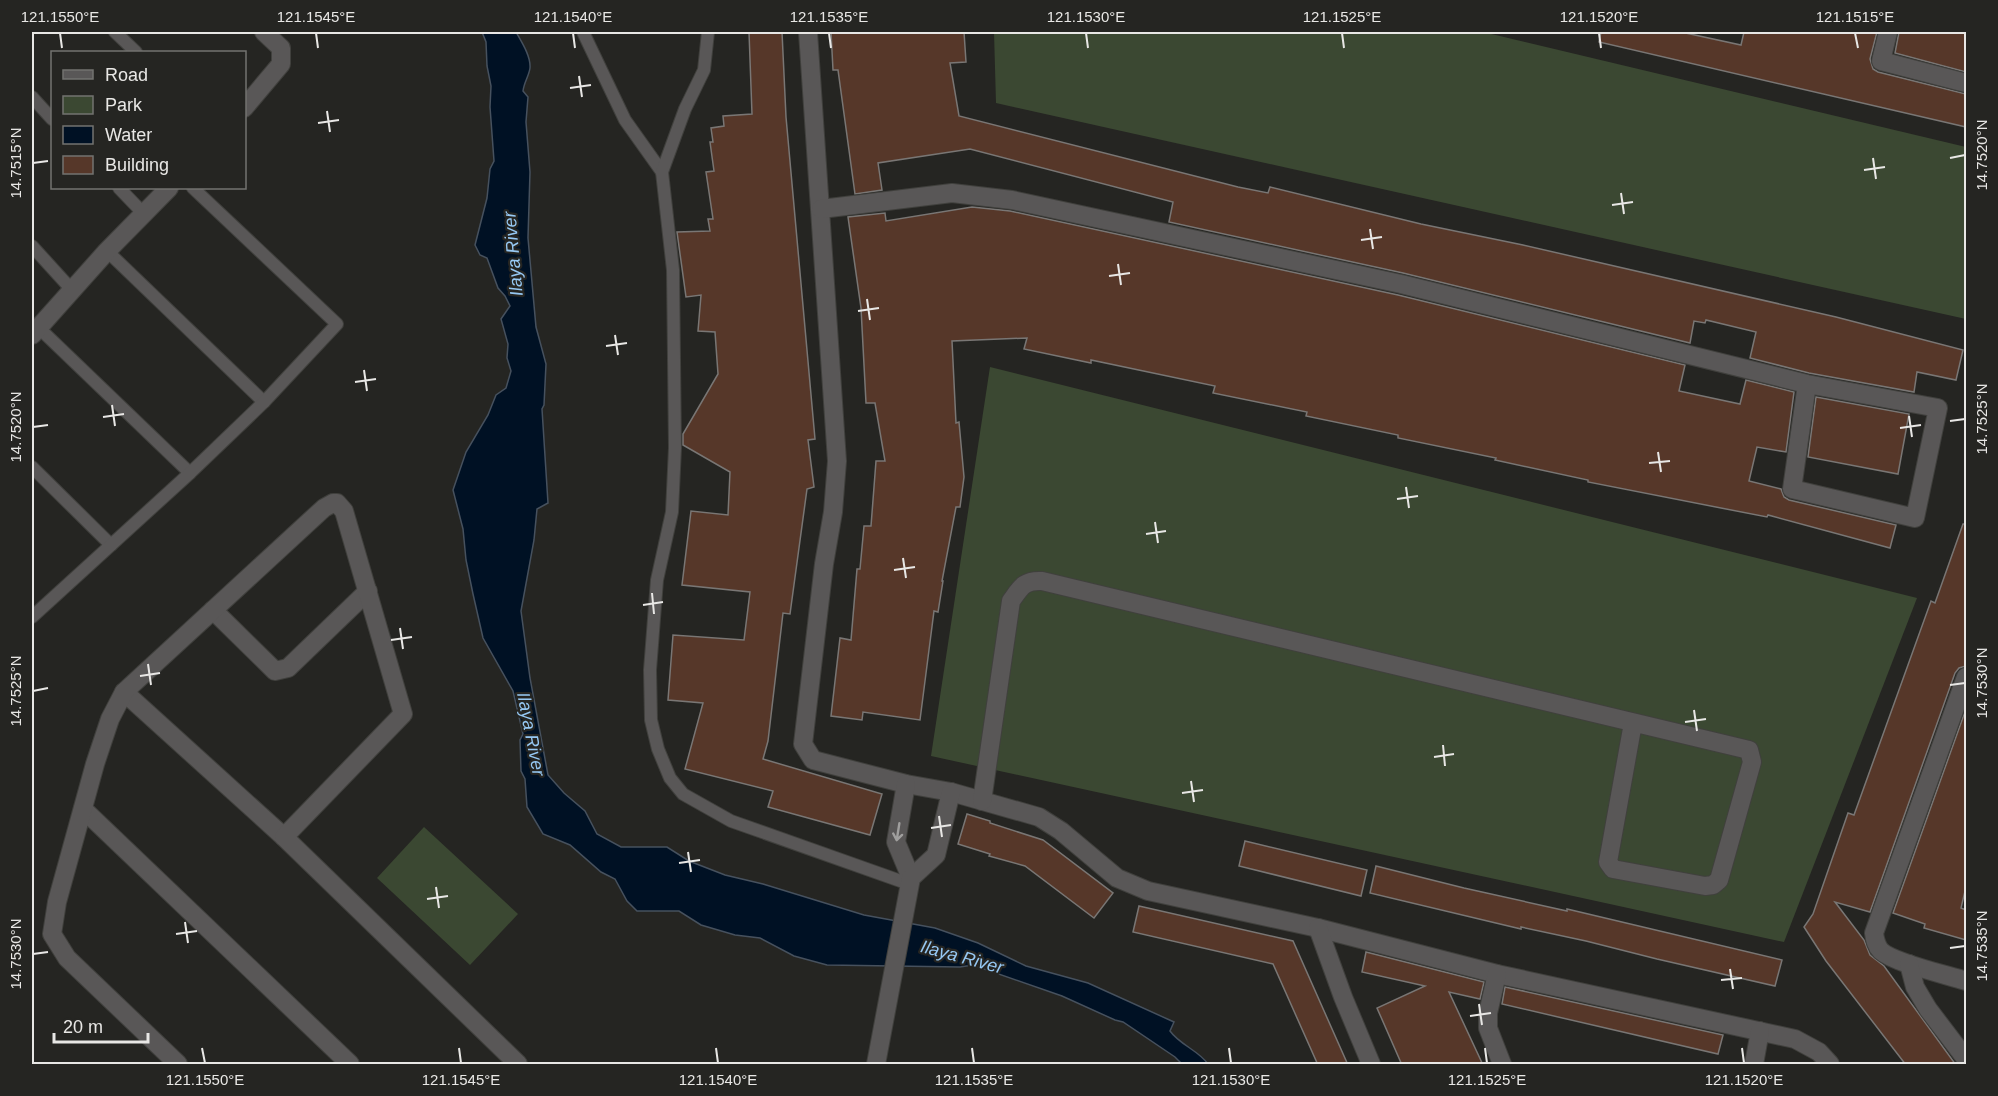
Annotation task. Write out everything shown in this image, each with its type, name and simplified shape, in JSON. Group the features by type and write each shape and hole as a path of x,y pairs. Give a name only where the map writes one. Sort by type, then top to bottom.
{"street":[{"path":"246,106 281,64 281,48 264,32"},
{"path":"808,32 837,461 803,744 813,760 906,784 951,792 1039,817 1061,831 1117,878 1148,891 1318,928 1497,974 1795,1039 1819,1052 1830,1065"},
{"path":"1888,32 1881,61 1966,83"},
{"path":"35,332 107,251 168,189"},
{"path":"821,209 952,193 1012,200 1401,284 1807,384 1938,408 1915,518 1792,489 1807,384"},
{"path":"178,1065 67,958 52,934 57,902 95,764 110,719 124,692 324,508 337,503 345,511 403,714 284,837"},
{"path":"982,801 1011,601 1019,589 1030,580 1749,750 1752,762 1719,880 1713,885 1706,886 1613,869 1608,862 1633,723"},
{"path":"213,610 275,671 282,671 288,668 368,591"},
{"path":"1966,677 1959,722 1874,933 1876,944 1882,952 1909,964 1966,981"},
{"path":"124,692 284,837 518,1065"},
{"path":"876,1065 909,885 896,842 906,784"},
{"path":"909,885 936,855 951,792"},
{"path":"83,808 350,1065"},
{"path":"1318,928 1371,1065"},
{"path":"1909,964 1915,987 1928,1010 1966,1059"},
{"path":"1497,974 1488,1013 1488,1028 1502,1065"},
{"path":"1754,1065 1760,1031"}],"lane":[{"path":"115,32 135,51"},
{"path":"583,32 625,120 662,172"},
{"path":"708,32 704,70 685,109 662,172 673,270 675,448 672,512 657,580 650,670 651,720 658,749 670,778 683,794 731,821 909,885"},
{"path":"32,97 51,118"},
{"path":"119,189 144,214"},
{"path":"33,613 190,473 264,402 337,324 194,189"},
{"path":"32,246 72,290"},
{"path":"107,251 264,402"},
{"path":"35,332 190,473"},
{"path":"32,467 111,545"}],"green space":[{"path":"994,32 1483,32 1966,147 1966,319 996,103"},
{"path":"990,367 1917,598 1784,942 931,756"},
{"path":"424,827 518,914 470,965 377,878"}],"water":[{"name":"Ilaya River","path":"482,32 516,32 530,63 523,91 528,97 526,122 530,172 528,238 536,327 546,364 542,409 548,503 537,509 534,540 521,611 530,678 548,775 585,811 597,834 621,847 667,847 689,861 725,875 763,884 864,915 935,928 978,943 1026,966 1088,983 1174,1022 1170,1031 1208,1064 1182,1064 1123,1022 1062,996 973,965 960,967 827,965 794,956 760,938 735,935 701,925 679,911 637,911 627,901 615,879 601,872 570,845 543,834 527,807 525,779 521,771 520,740 523,734 513,691 483,638 466,560 463,529 453,490 466,452 488,415 496,395 506,388 511,371 507,358 508,344 501,319 510,306 498,288 487,258 480,255 475,245 487,198 490,169 494,161 490,107 491,86 486,42"}],"building":[{"path":"749,32 782,32 786,117 815,439 808,440 814,487 807,489 790,614 783,613 768,741 763,759 882,794 870,835 768,807 773,791 685,769 703,703 668,700 673,635 744,640 750,592 682,585 691,511 728,515 730,472 683,445 683,434 718,374 715,332 698,331 701,295 686,297 677,232 710,231 708,219 713,219 706,172 714,171 710,142 713,142 711,128 724,126 723,116 752,114"},
{"path":"831,32 964,32 966,62 950,63 959,116 1238,187 1268,193 1270,187 1421,224 1523,245 1836,317 1963,350 1956,380 1917,372 1914,392 1809,373 1750,358 1756,332 1706,320 1705,323 1694,321 1690,343 1403,273 1169,222 1173,202 970,149 878,163 882,190 855,194 838,70 833,70"},
{"path":"1601,32 1681,32 1741,45 1744,32 1877,32 1870,59 1873,69 1966,94 1966,127 1599,42"},
{"path":"1899,32 1966,32 1966,72 1895,53"},
{"path":"972,207 1010,211 1398,295 1685,365 1679,391 1740,404 1746,380 1794,392 1786,452 1757,447 1749,481 1781,489 1784,497 1789,500 1896,525 1890,548 1768,515 1767,517 1588,482 1588,480 1495,460 1496,458 1398,438 1398,435 1306,416 1307,412 1213,393 1215,386 1091,360 1091,363 1024,349 1027,338 952,341 956,423 959,422 964,477 960,507 956,507 938,612 934,611 920,720 863,712 862,720 831,716 840,638 851,640 857,569 860,569 864,526 871,526 876,461 885,461 875,403 866,403 861,308 848,217 885,213 886,221"},
{"path":"1816,397 1909,414 1898,474 1808,457"},
{"path":"1963,524 1966,524 1966,666 1959,668 1955,673 1870,912 1835,902 1864,940 1870,955 1884,966 1956,1065 1906,1065 1826,961 1804,927 1813,914 1848,813 1854,815 1931,601 1935,603"},
{"path":"1966,709 1966,887 1961,908 1966,910 1966,940 1924,928 1925,924 1893,913"},
{"path":"967,814 1043,840 1113,893 1094,918 1025,866 958,844"},
{"path":"1245,841 1367,870 1361,896 1239,866"},
{"path":"1376,866 1782,960 1775,986 1586,941 1521,927 1521,929 1370,893"},
{"path":"1139,906 1293,941 1348,1065 1318,1065 1273,964 1133,932"},
{"path":"1366,952 1484,982 1480,999 1449,992 1483,1065 1402,1065 1377,1008 1425,986 1362,972"},
{"path":"1505,987 1723,1035 1718,1054 1502,1004"}]}
